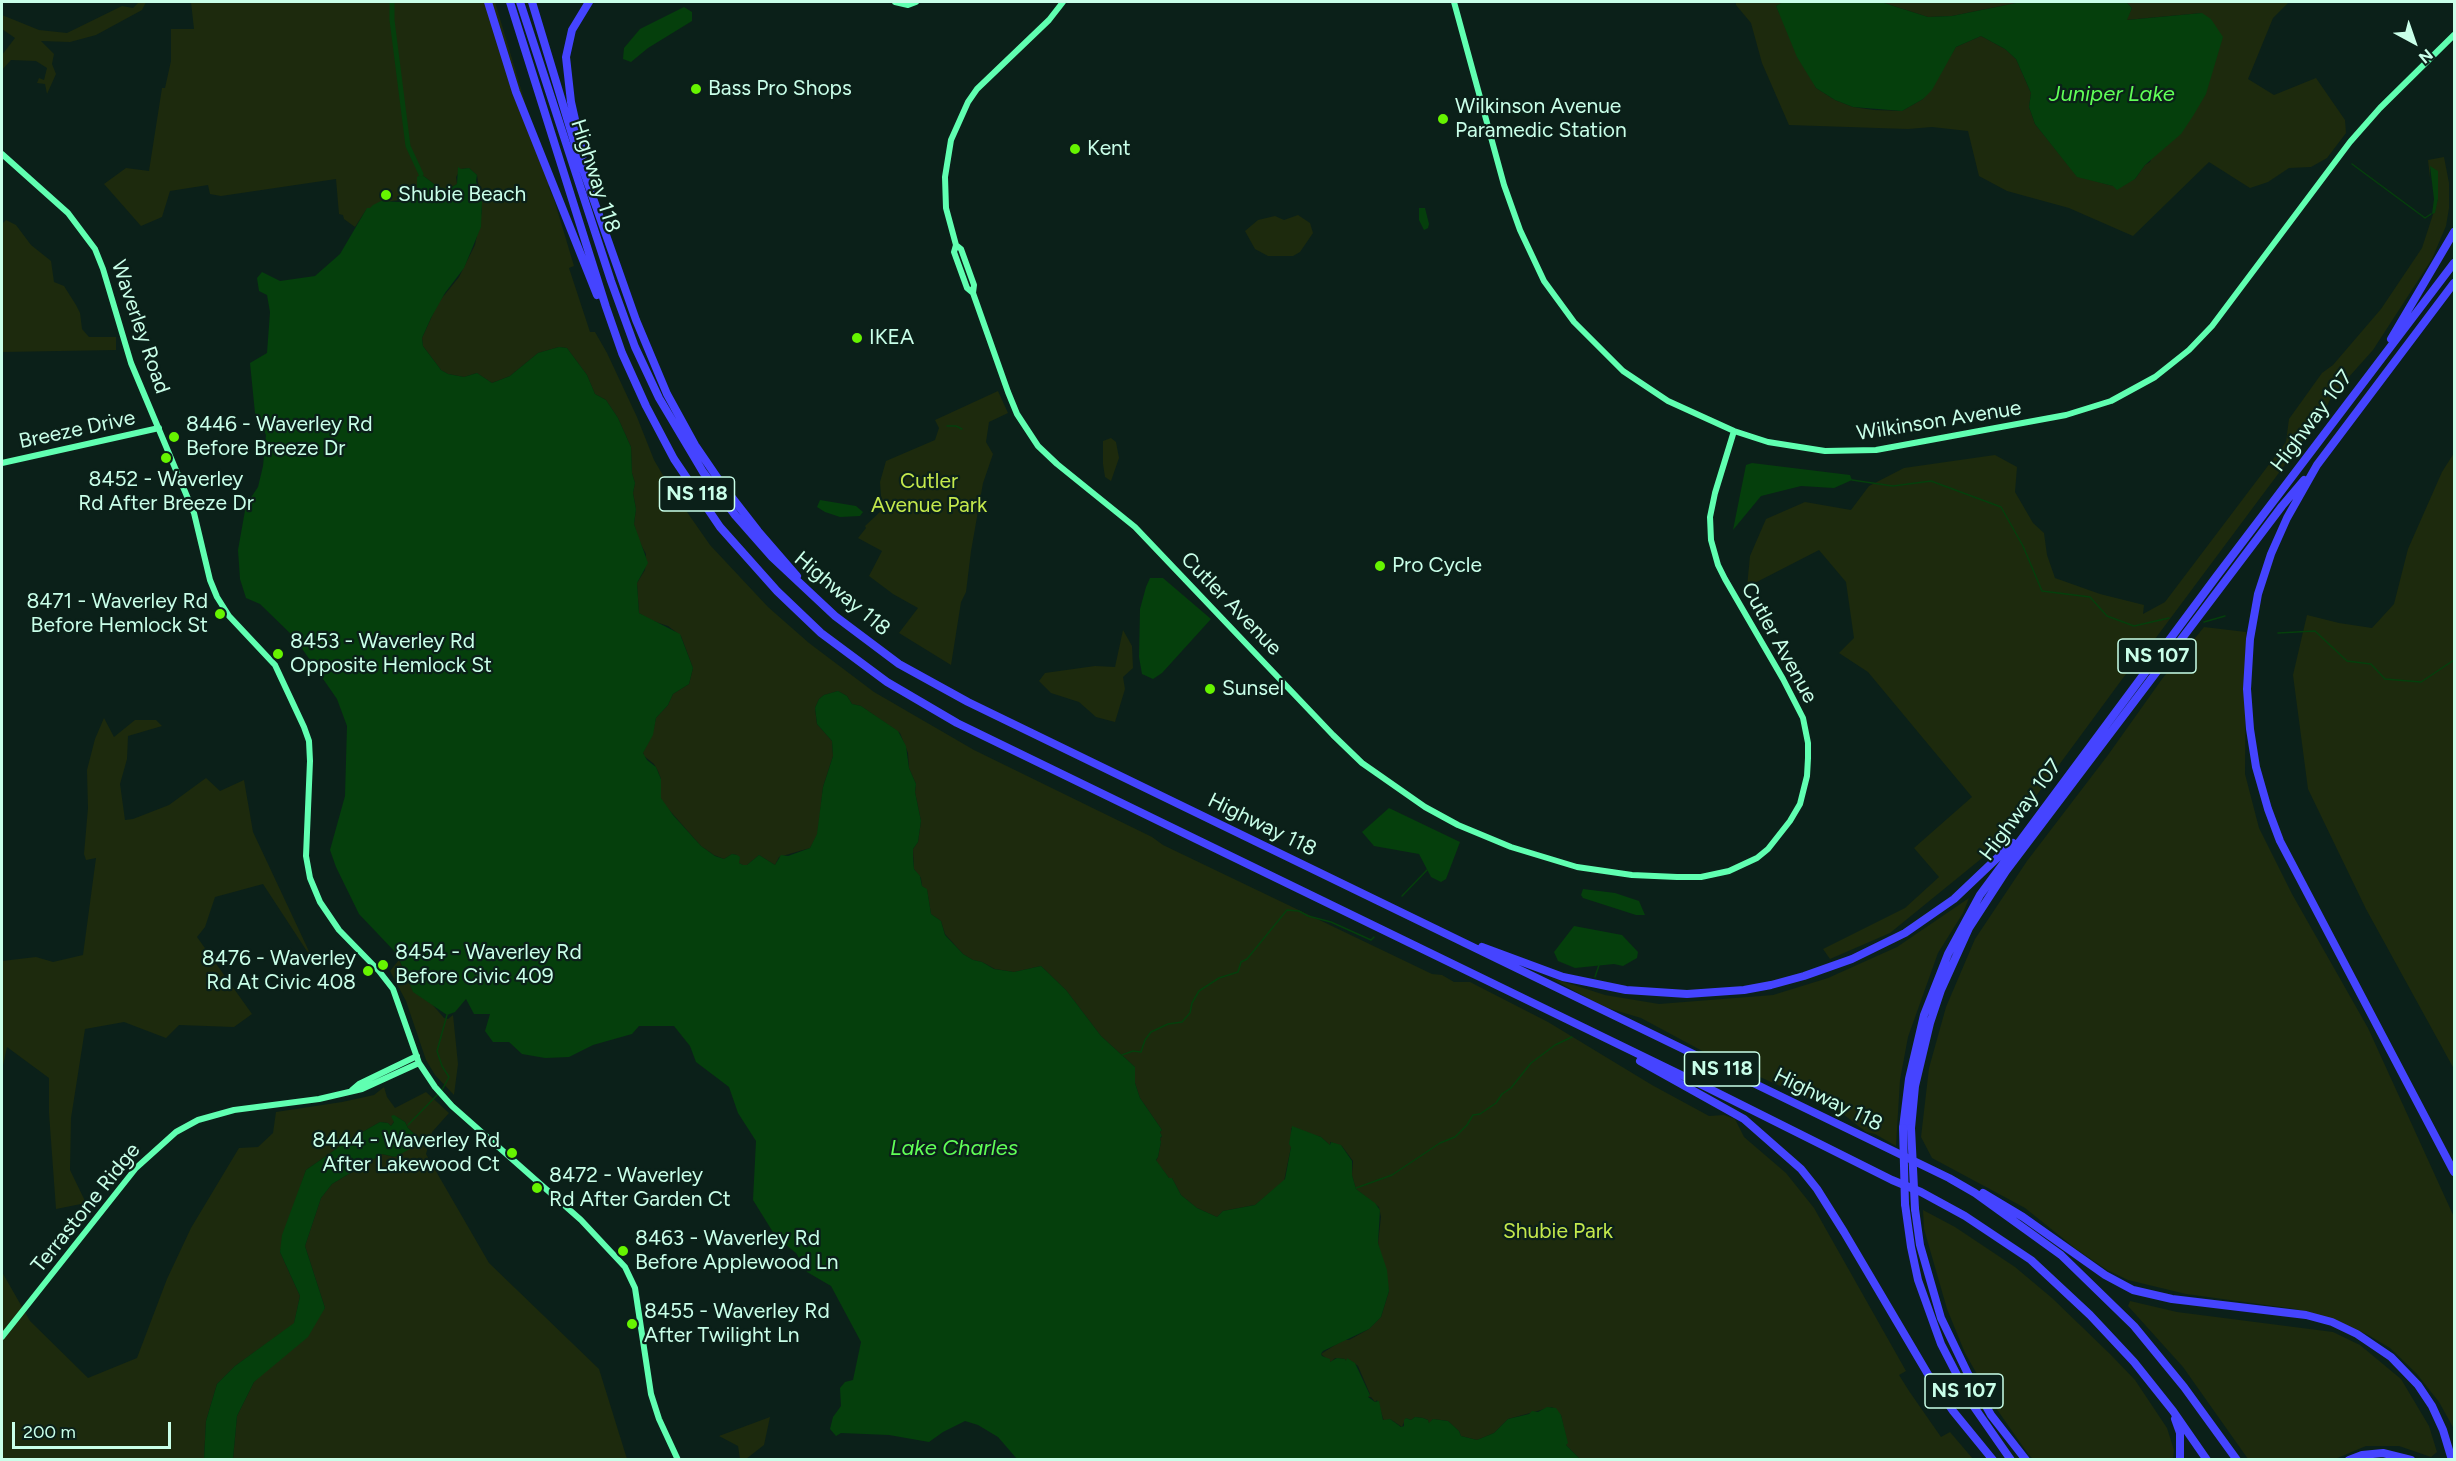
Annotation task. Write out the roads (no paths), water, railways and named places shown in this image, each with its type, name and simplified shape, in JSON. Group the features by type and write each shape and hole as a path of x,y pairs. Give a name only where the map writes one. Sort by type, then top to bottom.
{"highway":[{"path":"490,2 526,119 564,211 618,355 642,408 666,454 699,505 754,572 777,591"},
{"name":"Highway 118","path":"510,2 587,253 632,378 665,444 702,502 738,549 821,633 908,696 957,723 1892,1180 1921,1192 1990,1232 2031,1260 2062,1287 2134,1362 2207,1460"},
{"name":"Highway 118","path":"520,2 611,281 632,340 659,398 703,472 735,515 772,557 835,616 892,659 941,688 1949,1178 2009,1215 2042,1239 2098,1290 2134,1326 2177,1378 2237,1460"},
{"path":"532,2 568,124 639,328 667,394 686,430 741,510 835,616"},
{"path":"588,180 571,102 566,57 572,30 589,2"},
{"path":"2374,368 2454,232"},
{"name":"Highway 107","path":"2011,1460 1972,1404 1941,1344 1918,1280 1911,1247 1905,1204 1908,1079 1923,1015 1948,954 1980,895 2454,263"},
{"name":"Highway 107","path":"2454,283 2317,465 2287,518 2275,544 2257,602 2248,675 2248,716 2254,754 2268,809 2287,855 2454,1172"},
{"path":"2026,1460 1991,1415 1968,1374 1941,1318 1920,1245 1907,1128 1930,1023 1954,959 1975,918 2006,871 2282,506 2317,465"},
{"path":"1359,892 1460,938 1563,977 1626,990 1658,993 1696,994 1744,990 1793,980 1826,969 1879,947 1905,933 1961,893 2037,819"},
{"path":"1568,1021 1744,1119 1801,1169 1817,1189 1935,1385 1993,1460"},
{"path":"1949,1178 1962,1182 2023,1217 2105,1275 2133,1290 2172,1299 2306,1315 2332,1322 2357,1334 2391,1357 2418,1385 2432,1406 2443,1430 2452,1460"},
{"path":"2169,1406 2180,1433 2180,1460"},
{"path":"2349,1460 2362,1455 2383,1453 2411,1460"}],"street":[{"path":"895,2 908,5 916,2"},
{"name":"Cutler Avenue","path":"1063,2 1049,20 992,72 977,89 958,122 951,140 945,186 948,217 956,245 961,249 974,285 973,292 1012,403 1038,446 1135,527 1353,756 1425,807 1458,825 1511,847 1577,867 1632,875 1701,877 1729,871 1757,858 1768,849 1800,804 1807,776 1808,743 1803,718 1725,579 1711,540 1710,517 1715,493 1734,431"},
{"name":"Wilkinson Avenue","path":"1454,2 1513,211 1529,250 1553,295 1586,336 1639,383 1668,401 1734,431 1768,442 1825,451 1876,450 2066,416 2133,390 2168,368 2189,351 2212,326 2350,142 2380,108 2454,35"},
{"name":"Waverley Road","path":"2,154 68,213 95,249 131,363 194,513 210,580 217,597 229,616 275,665 307,735 310,760 306,856 314,891 339,930 379,971 393,989 418,1060 444,1098 581,1220 625,1268 635,1288 651,1394 659,1419 678,1460"},
{"name":"Breeze Drive","path":"2,463 159,429"},
{"name":"Terrastone Ridge","path":"2,1337 136,1168 176,1132 198,1120 234,1110 319,1099 351,1090 359,1084 418,1060"}],"water":[{"name":"Juniper Lake","path":"1783,2 1881,2 1928,17 1952,16 2021,2 2126,2 2132,8 2127,20 2202,13 2211,19 2223,37 2206,94 2181,134 2145,165 2135,179 2117,190 2113,186 2077,177 2035,124 2029,107 2031,93 2016,59 2005,49 1981,36 1956,47 1932,90 1923,99 1902,111 1853,107 1835,100 1816,88 1797,57 1776,6"},
{"path":"684,7 692,12 692,21 648,48 631,62 623,59 624,48 640,29"},
{"path":"2430,166 2438,171 2438,199 2435,213 2432,214 2434,199"},
{"name":"Lake Charles","path":"458,167 469,168 477,175 476,181 482,202 481,227 464,268 445,293 431,318 422,338 423,346 441,370 448,374 464,377 477,373 492,383 510,376 538,353 559,347 567,348 587,375 595,394 606,400 618,418 631,447 632,473 635,483 634,524 648,563 637,583 639,613 680,634 693,668 689,684 673,694 668,705 656,718 653,735 643,753 647,760 656,767 661,779 661,798 673,815 701,846 715,856 724,859 732,854 737,855 740,857 739,863 747,865 759,855 775,865 781,855 788,856 810,848 817,834 823,787 833,756 832,741 817,724 815,708 819,699 838,691 847,696 852,704 861,706 898,731 906,746 909,768 916,784 915,792 921,821 918,842 913,849 914,869 920,876 922,886 927,889 931,914 941,921 945,935 963,954 973,960 994,969 1014,972 1041,966 1066,990 1101,1036 1135,1067 1135,1083 1140,1098 1162,1130 1156,1160 1169,1178 1172,1178 1181,1195 1197,1208 1217,1217 1223,1211 1255,1205 1285,1179 1292,1126 1321,1137 1330,1145 1331,1142 1341,1145 1352,1161 1352,1175 1356,1189 1375,1203 1380,1210 1378,1243 1387,1270 1389,1291 1381,1317 1369,1329 1323,1351 1322,1356 1330,1359 1330,1362 1337,1358 1346,1361 1347,1358 1355,1363 1370,1395 1368,1397 1375,1402 1379,1401 1383,1420 1390,1419 1401,1427 1404,1426 1406,1418 1411,1420 1415,1417 1423,1418 1429,1423 1433,1419 1448,1421 1461,1436 1477,1440 1494,1433 1508,1419 1529,1414 1532,1411 1538,1412 1547,1407 1556,1408 1561,1415 1568,1443 1566,1445 1580,1459 1017,1459 998,1437 978,1425 965,1421 929,1442 889,1435 841,1433 836,1436 830,1429 833,1417 841,1406 840,1388 845,1382 853,1380 861,1342 831,1286 807,1272 796,1253 776,1237 753,1200 756,1141 738,1113 729,1087 696,1062 690,1046 674,1026 639,1026 632,1034 593,1045 569,1057 545,1058 522,1054 509,1042 493,1042 485,1031 490,1014 474,1014 466,999 455,1012 447,1015 413,992 397,954 359,914 330,850 345,796 347,726 337,699 294,637 260,604 246,598 240,579 238,550 246,505 258,487 266,435 255,413 250,363 267,353 270,312 267,295 259,291 257,278 262,272 280,281 315,276 340,254 367,208 381,201 398,202 413,198 417,190 417,177 421,174 438,187 448,189 457,184"},
{"path":"1419,208 1425,208 1429,224 1424,230 1419,220"},
{"path":"1752,463 1850,475 1852,480 1834,488 1801,486 1761,496 1733,530 1746,465"},
{"path":"820,500 856,506 863,512 860,516 840,517 817,507"},
{"path":"1150,578 1163,578 1211,619 1162,673 1153,679 1142,674 1139,657 1140,609"},
{"path":"1389,808 1460,842 1446,879 1441,882 1431,877 1419,854 1374,846 1362,832"},
{"path":"1583,889 1615,893 1639,901 1645,915 1636,915 1583,898 1581,895"},
{"path":"1574,926 1622,935 1638,952 1637,958 1623,966 1614,964 1575,968 1558,961 1554,952"},
{"path":"394,1115 405,1122 423,1142 395,1157 382,1154 332,1184 321,1198 305,1246 325,1308 308,1337 254,1382 237,1416 233,1459 204,1459 206,1421 217,1384 235,1366 294,1323 300,1296 280,1252 282,1235 306,1170 352,1138 380,1122 391,1126 394,1122 391,1116"}],"waterway":[{"path":"392,2 392,20 408,146 421,174"},
{"path":"2352,164 2425,218 2431,214"},
{"path":"947,426 962,429"},
{"path":"1852,480 1893,486 1931,481 2001,507 2023,546 2042,591 2090,597 2107,616 2134,626 2169,618"},
{"path":"2204,622 2225,616"},
{"path":"2278,633 2315,631 2347,661 2371,664 2385,679 2421,682 2454,660"},
{"path":"1402,896 1427,870"},
{"path":"1122,1055 1133,1051 1141,1052 1151,1032 1168,1024 1182,1022 1190,1013 1192,1003 1199,991 1219,978 1238,972 1241,962 1247,959 1287,910 1299,911 1308,916 1331,922 1371,940 1374,937"},
{"path":"1595,977 1599,965"},
{"path":"442,1090 449,1077 437,1051 447,1015"},
{"path":"1356,1188 1392,1175 1440,1143 1455,1137 1473,1115 1480,1114 1496,1103 1531,1063 1555,1045 1572,1037"},
{"path":"408,1125 439,1093"}],"place":[{"name":"Bass Pro Shops","path":"696,89"},
{"name":"Wilkinson Avenue Paramedic Station","path":"1443,119"},
{"name":"Kent","path":"1075,149"},
{"name":"Shubie Beach","path":"386,195"},
{"name":"IKEA","path":"857,338"},
{"name":"8446 - Waverley Rd Before Breeze Dr","path":"174,437"},
{"name":"8452 - Waverley Rd After Breeze Dr","path":"166,458"},
{"name":"Pro Cycle","path":"1380,566"},
{"name":"8471 - Waverley Rd Before Hemlock St","path":"220,614"},
{"name":"8453 - Waverley Rd Opposite Hemlock St","path":"278,654"},
{"name":"Sunsel","path":"1210,689"},
{"name":"8454 - Waverley Rd Before Civic 409","path":"383,965"},
{"name":"8476 - Waverley Rd At Civic 408","path":"368,971"},
{"name":"8444 - Waverley Rd After Lakewood Ct","path":"512,1153"},
{"name":"8472 - Waverley Rd After Garden Ct","path":"537,1188"},
{"name":"8463 - Waverley Rd Before Applewood Ln","path":"623,1251"},
{"name":"8455 - Waverley Rd After Twilight Ln","path":"632,1324"}],"park label":[{"name":"Cutler Avenue Park","path":"929,494"},
{"name":"Shubie Park","path":"1558,1232"}]}
